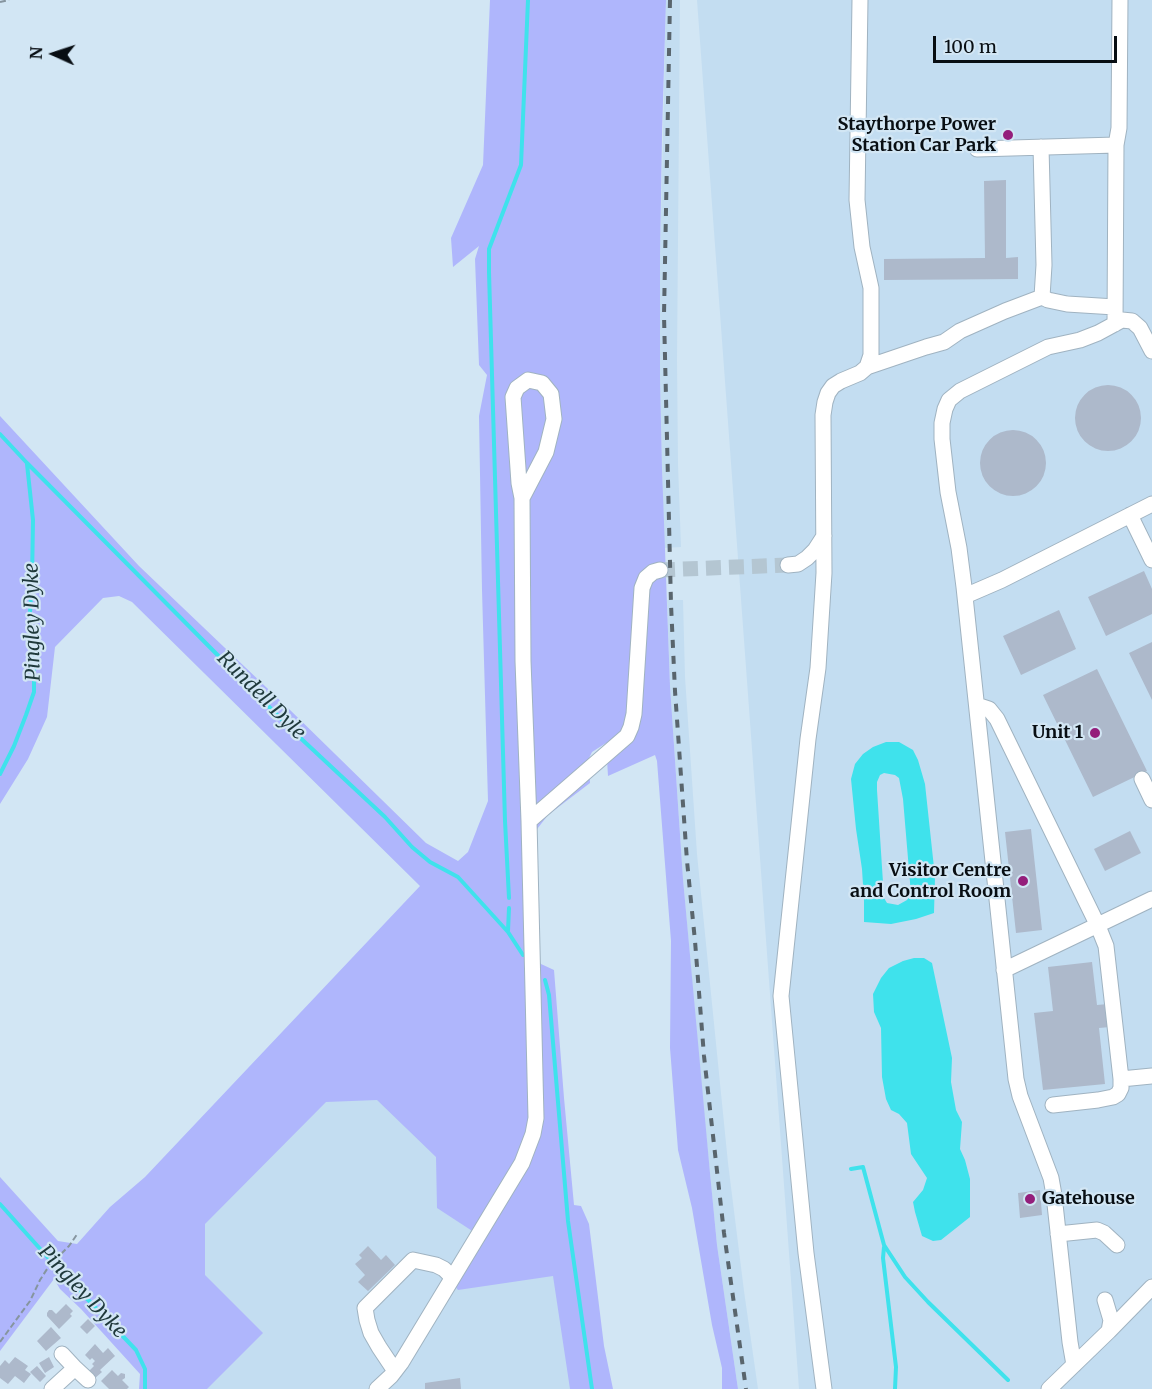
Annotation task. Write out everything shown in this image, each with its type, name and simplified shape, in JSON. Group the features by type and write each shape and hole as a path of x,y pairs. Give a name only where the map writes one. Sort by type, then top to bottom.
{"street":[{"path":"860,0 856,200 862,247 871,288 871,355 867,367"},
{"path":"1114,324 1120,0"},
{"path":"977,149 1116,145"},
{"path":"1041,147 1044,266 1042,297"},
{"path":"824,1389 806,1254 781,996 822,616 825,402 833,386 860,373 867,367 944,342 960,331 1005,310 1042,297 1067,304 1115,307"},
{"path":"1074,1365 1051,1179 1018,1088 962,567 948,492 942,439 943,416 950,400 960,391 1048,347 1080,340 1122,320 1152,321"},
{"path":"1132,321 1140,328 1152,351"},
{"path":"377,1389 395,1371 522,1163 533,1134 536,1118 523,661 522,498 513,398 517,388 528,380 542,383 551,394 554,420 546,452 522,498"},
{"path":"965,596 1002,580 1152,504"},
{"path":"1130,515 1152,560"},
{"path":"788,565 798,564 807,558 824,536"},
{"path":"529,821 627,736 632,727 642,588 646,578 660,570"},
{"path":"977,705 989,709 997,719 1106,946 1121,1088 1113,1097 1053,1105"},
{"path":"1142,780 1152,800"},
{"path":"1004,970 1152,899"},
{"path":"1121,1079 1152,1076"},
{"path":"1058,1234 1097,1230 1117,1245"},
{"path":"395,1371 371,1333 366,1320 365,1308 412,1260 436,1265 452,1277"},
{"path":"1049,1389 1152,1287"},
{"path":"1105,1300 1111,1320 1108,1331"},
{"path":"62,1354 88,1380"},
{"path":"52,1389 75,1368"}],"path":[{"path":"0,2 9,0"},
{"path":"0,1342 30,1301 49,1266 69,1246 78,1233"}],"shaded area":[{"path":"490,0 666,0 662,134 660,376 670,686 683,879 710,1173 717,1245 738,1389 722,1389 722,1368 712,1325 692,1208 678,1150 670,1048 671,941 657,761 655,755 608,776 606,743 592,752 589,758 590,783 548,815 534,833 538,959 541,964 554,970 574,1205 581,1206 589,1224 604,1346 613,1389 570,1389 553,1276 458,1290 455,1286 483,1238 437,1208 436,1157 377,1100 326,1102 205,1224 205,1275 263,1333 207,1389 139,1389 140,1374 60,1289 54,1279 0,1351 0,1177 58,1241 77,1244 110,1207 145,1177 420,886 132,602 119,596 103,598 55,647 47,717 28,759 0,804 0,416 139,566 426,843 458,861 468,852 488,801 479,416 487,375 479,365 475,259 479,246 453,267 451,238 483,165"},
{"path":"666,0 680,0 677,359 681,547 664,548 660,260"},
{"path":"697,0 1152,0 1152,1389 799,1389"},
{"path":"667,600 683,600 685,677 697,854 728,1163 758,1389 738,1389 717,1245 683,879 670,686"},
{"path":"886,742 899,742 913,750 918,760 925,784 935,877 934,913 891,924 864,922 862,869 851,779 855,764 873,747","holes":["884,773 899,778 903,799 911,894 907,900 898,905 887,903 884,898 877,790 880,775"]},
{"path":"914,958 924,958 932,963 952,1058 951,1082 956,1110 962,1122 960,1149 970,1179 970,1217 941,1240 933,1241 922,1236 915,1212 913,1202 923,1190 927,1178 911,1154 907,1123 899,1114 891,1110 886,1099 882,1077 881,1028 874,1012 873,994 881,978 889,968"},
{"path":"352,1004 575,1228 600,1389 161,1389 194,1158"}],"building":[{"path":"1006,180 1006,258 1018,257 1018,279 884,280 884,259 985,258 984,181"},
{"path":"1108,385 1121,388 1131,395 1138,405 1141,418 1138,431 1131,441 1121,448 1108,451 1095,448 1085,441 1078,431 1075,418 1078,405 1085,395 1095,388"},
{"path":"1013,430 1026,433 1036,440 1043,450 1046,463 1043,476 1036,486 1026,493 1013,496 1000,493 990,486 983,476 980,463 983,450 990,440 1000,433"},
{"path":"1144,571 1152,589 1152,614 1106,636 1088,597"},
{"path":"1059,610 1076,649 1021,675 1003,636"},
{"path":"1152,642 1152,700 1129,653"},
{"name":"Unit 1","path":"1097,669 1147,771 1093,797 1043,695"},
{"name":"Visitor Centre and Control Room","path":"1031,829 1042,930 1016,933 1005,832"},
{"path":"1130,831 1141,853 1105,871 1094,849"},
{"path":"1092,962 1097,1005 1108,1004 1110,1027 1099,1028 1105,1084 1043,1090 1034,1013 1053,1011 1048,967"},
{"name":"Gatehouse","path":"1040,1190 1042,1215 1020,1218 1018,1193"},
{"path":"368,1246 381,1260 386,1255 395,1265 368,1291 358,1282 365,1275 355,1264 362,1258 359,1255"},
{"path":"66,1304 73,1311 70,1314 72,1316 59,1329 47,1313 52,1310 56,1314"},
{"path":"88,1319 95,1326 87,1334 80,1327"},
{"path":"51,1327 61,1338 46,1351 37,1341"},
{"path":"95,1344 103,1353 108,1348 115,1356 94,1379 87,1373 94,1366 92,1364 95,1361 85,1355"},
{"path":"15,1357 28,1366 25,1370 31,1374 24,1383 15,1376 8,1384 0,1378 0,1366 5,1360 9,1364"},
{"path":"49,1357 54,1367 45,1373 39,1363"},
{"path":"37,1366 46,1376 40,1382 30,1372"},
{"path":"112,1370 118,1376 121,1373 125,1374 122,1380 129,1387 127,1389 109,1389 101,1381"},
{"path":"460,1378 461,1389 425,1389 425,1383"}],"waterway":[{"path":"509,898 489,249 521,165 528,0"},
{"name":"Rundell Dyle","path":"0,434 294,732 385,817 412,847 430,862 458,877 508,932 523,955"},
{"name":"Pingley Dyke","path":"0,774 14,746 34,692 34,665 29,628 33,520 27,464"},
{"path":"508,931 509,908"},
{"path":"545,980 549,995 568,1221 592,1389"},
{"path":"851,1169 863,1167 884,1245 905,1277 1008,1380"},
{"name":"Pingley Dyke","path":"0,1204 136,1350 145,1369 145,1389"},
{"path":"884,1247 883,1258 896,1367 895,1389"}],"tunnel":[{"path":"660,570 788,565"}],"railway":[{"path":"670,0 664,315 675,691 704,1056 724,1233 746,1389"}],"place":[{"name":"Staythorpe Power Station Car Park","path":"1008,135"},
{"name":"Unit 1","path":"1095,733"},
{"name":"Visitor Centre and Control Room","path":"1023,881"},
{"name":"Gatehouse","path":"1030,1199"}]}
